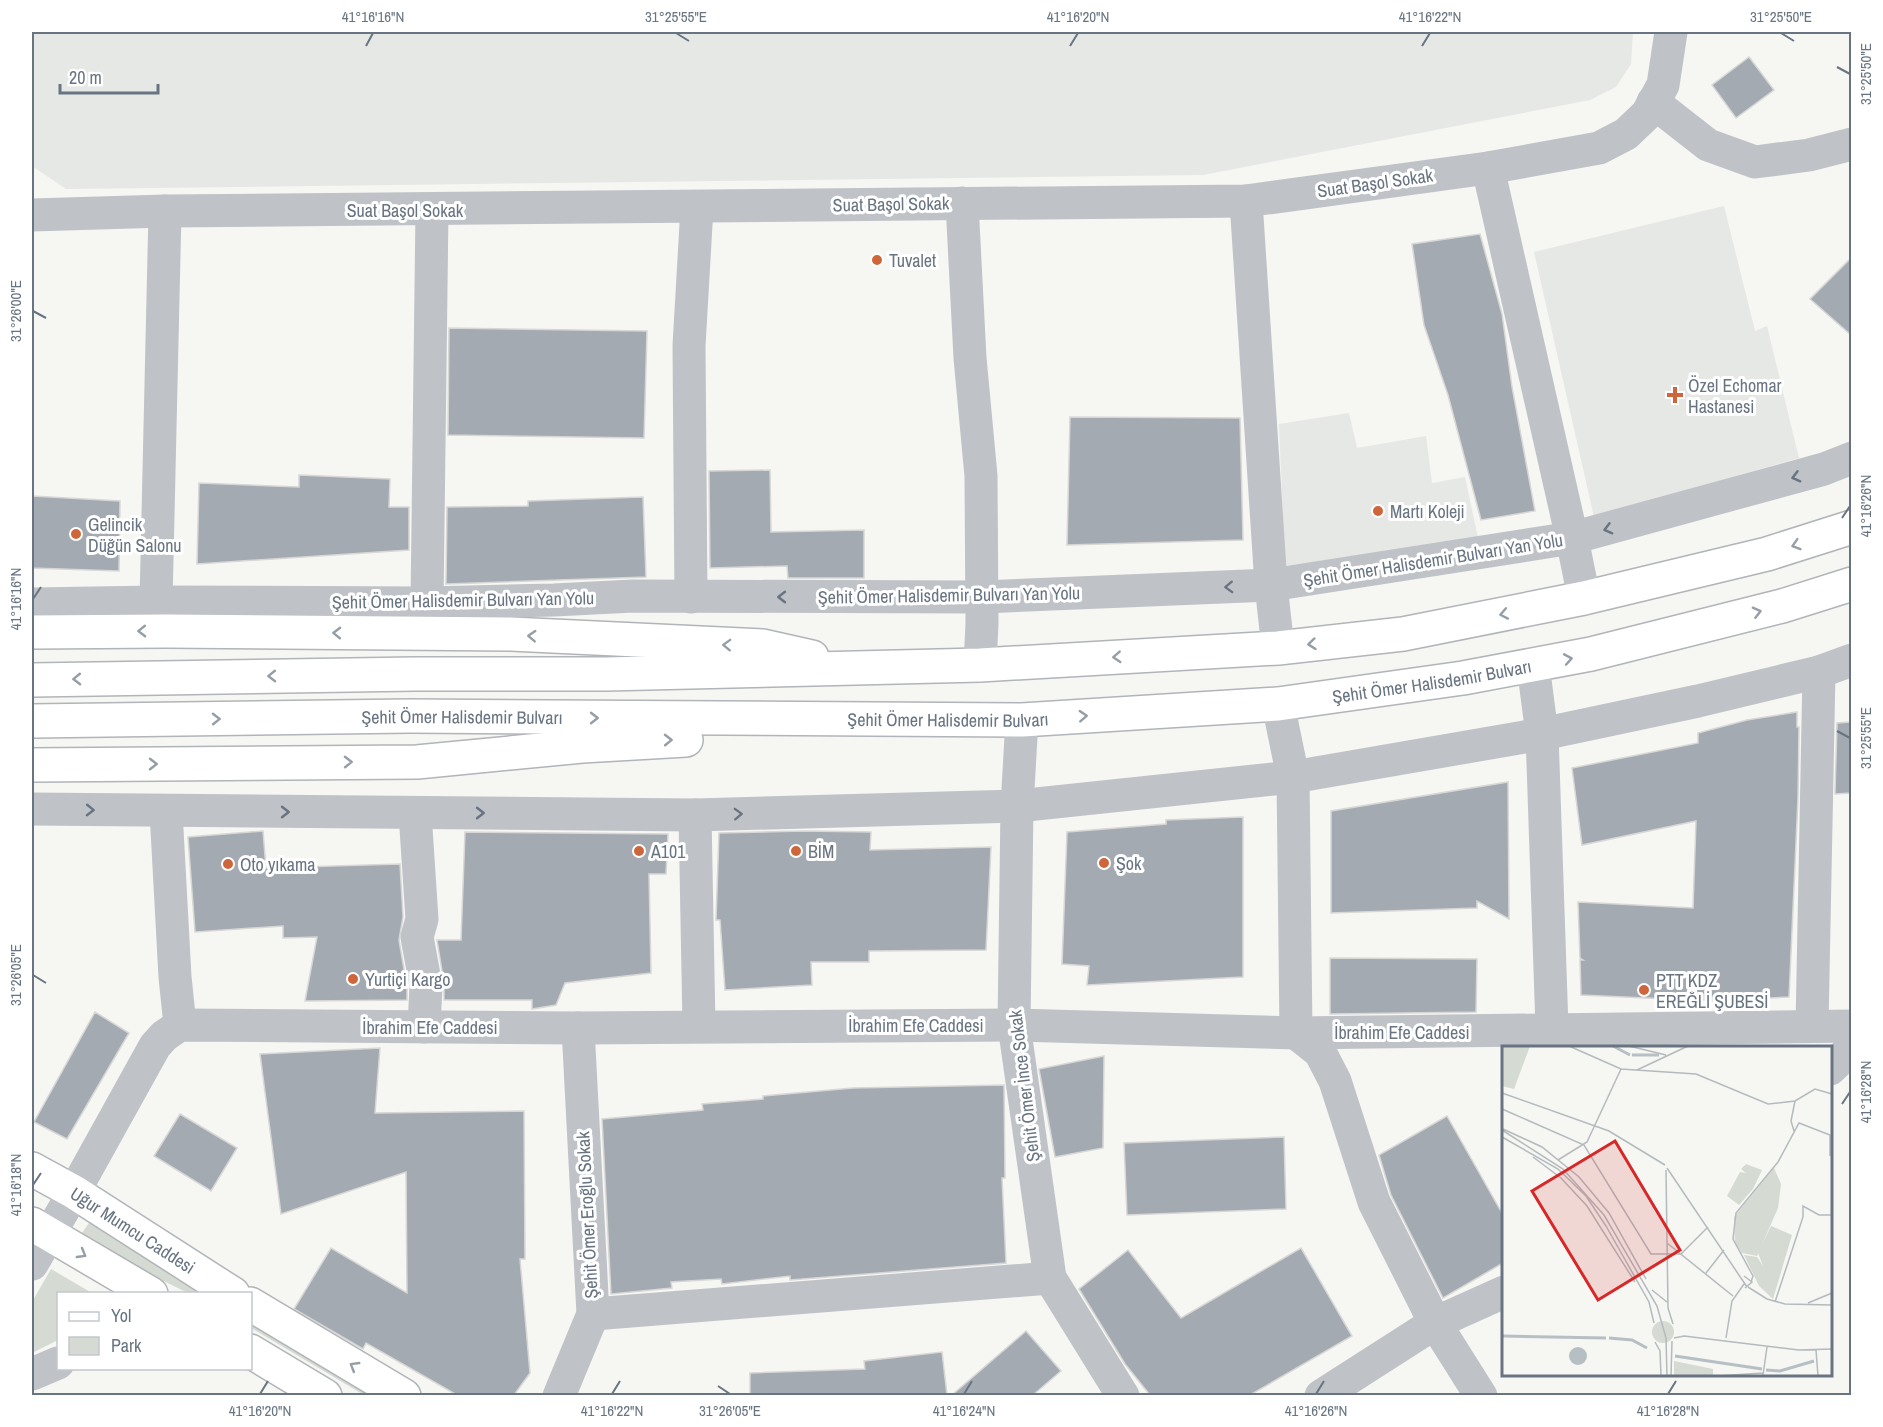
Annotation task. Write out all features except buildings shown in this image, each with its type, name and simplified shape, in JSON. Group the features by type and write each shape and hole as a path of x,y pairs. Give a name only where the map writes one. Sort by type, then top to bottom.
{"main road":[{"path":"32,680 415,674 606,674 867,668 980,665 1278,648 1403,634 1584,598 1767,554 1851,527"},
{"name":"Şehit Ömer Halisdemir Bulvarı","path":"32,722 410,716 1022,720 1278,704 1463,678 1603,652 1782,606 1851,584"},
{"path":"32,633 166,631 511,634 763,646 867,668"},
{"path":"32,765 417,762 665,740 772,740 873,720"},
{"name":"Uğur Mumcu Caddesi","path":"32,1169 74,1192 231,1292"},
{"path":"40,1229 149,1292"},
{"path":"252,1305 404,1395"},
{"path":"252,1353 325,1395"}],"street":[{"name":"Suat Başol Sokak","path":"32,215 165,211 1246,201 1488,168 1599,148 1626,134 1647,114 1663,85 1671,32"},
{"path":"1653,102 1708,145 1755,162 1809,155 1851,144"},
{"path":"1488,168 1584,598"},
{"path":"1246,201 1271,585 1278,648"},
{"path":"962,203 970,358 981,476 980,665"},
{"path":"691,597 689,346 697,207"},
{"path":"428,603 432,210"},
{"path":"156,602 165,211"},
{"name":"Şehit Ömer Halisdemir Bulvarı Yan Yolu","path":"32,604 428,603 633,596 982,597 1271,585 1572,538 1824,469 1851,458"},
{"path":"32,809 694,815 1017,806 1293,777 1542,734 1698,701 1819,672 1851,660"},
{"path":"1533,665 1542,734 1552,1028"},
{"path":"1812,1026 1819,672"},
{"path":"1278,704 1293,777 1296,1032 1320,1052 1335,1081 1374,1202 1435,1323 1482,1395"},
{"name":"Şehit Ömer İnce Sokak","path":"1022,720 1017,806 1014,1025 1050,1278 1122,1395"},
{"path":"32,1264 40,1229 74,1192 155,1046 164,1036 180,1025 166,811"},
{"path":"415,813 422,920 417,937 426,986 424,1027"},
{"path":"694,815 699,1026"},
{"name":"İbrahim Efe Caddesi","path":"180,1025 578,1028 1014,1025 1296,1032 1476,1032 1552,1028 1851,1026"},
{"name":"Şehit Ömer Eroğlu Sokak","path":"559,1395 593,1314 578,1028"},
{"path":"1832,1067 1851,1048"},
{"path":"593,1314 1050,1278"},
{"path":"1321,1395 1435,1323 1502,1292"},
{"path":"32,1374 57,1363"}],"shaded area":[{"path":"32,32 1633,32 1631,64 1616,87 1590,100 1203,175 66,189 32,166"},
{"name":"Özel Echomar Hastanesi","path":"1724,206 1755,331 1767,326 1799,458 1594,517 1534,252"},
{"name":"Martı Koleji","path":"1349,413 1357,448 1426,436 1432,483 1465,477 1478,538 1285,566 1279,424"}],"green space":[{"path":"91,1220 208,1292 186,1292 78,1239"},
{"path":"51,1269 90,1292 57,1292 57,1340 32,1353 32,1302"},
{"path":"252,1319 382,1395 364,1395 252,1329"}],"place":[{"name":"Tuvalet","path":"877,260"},
{"name":"Özel Echomar Hastanesi","path":"1675,395"},
{"name":"Martı Koleji","path":"1378,511"},
{"name":"Gelincik Düğün Salonu","path":"76,534"},
{"name":"A101","path":"639,851"},
{"name":"BİM","path":"796,851"},
{"name":"Şok","path":"1104,863"},
{"name":"Oto yıkama","path":"228,864"},
{"name":"Yurtiçi Kargo","path":"353,979"},
{"name":"PTT KDZ EREĞLİ ŞUBESİ","path":"1644,990"}]}
